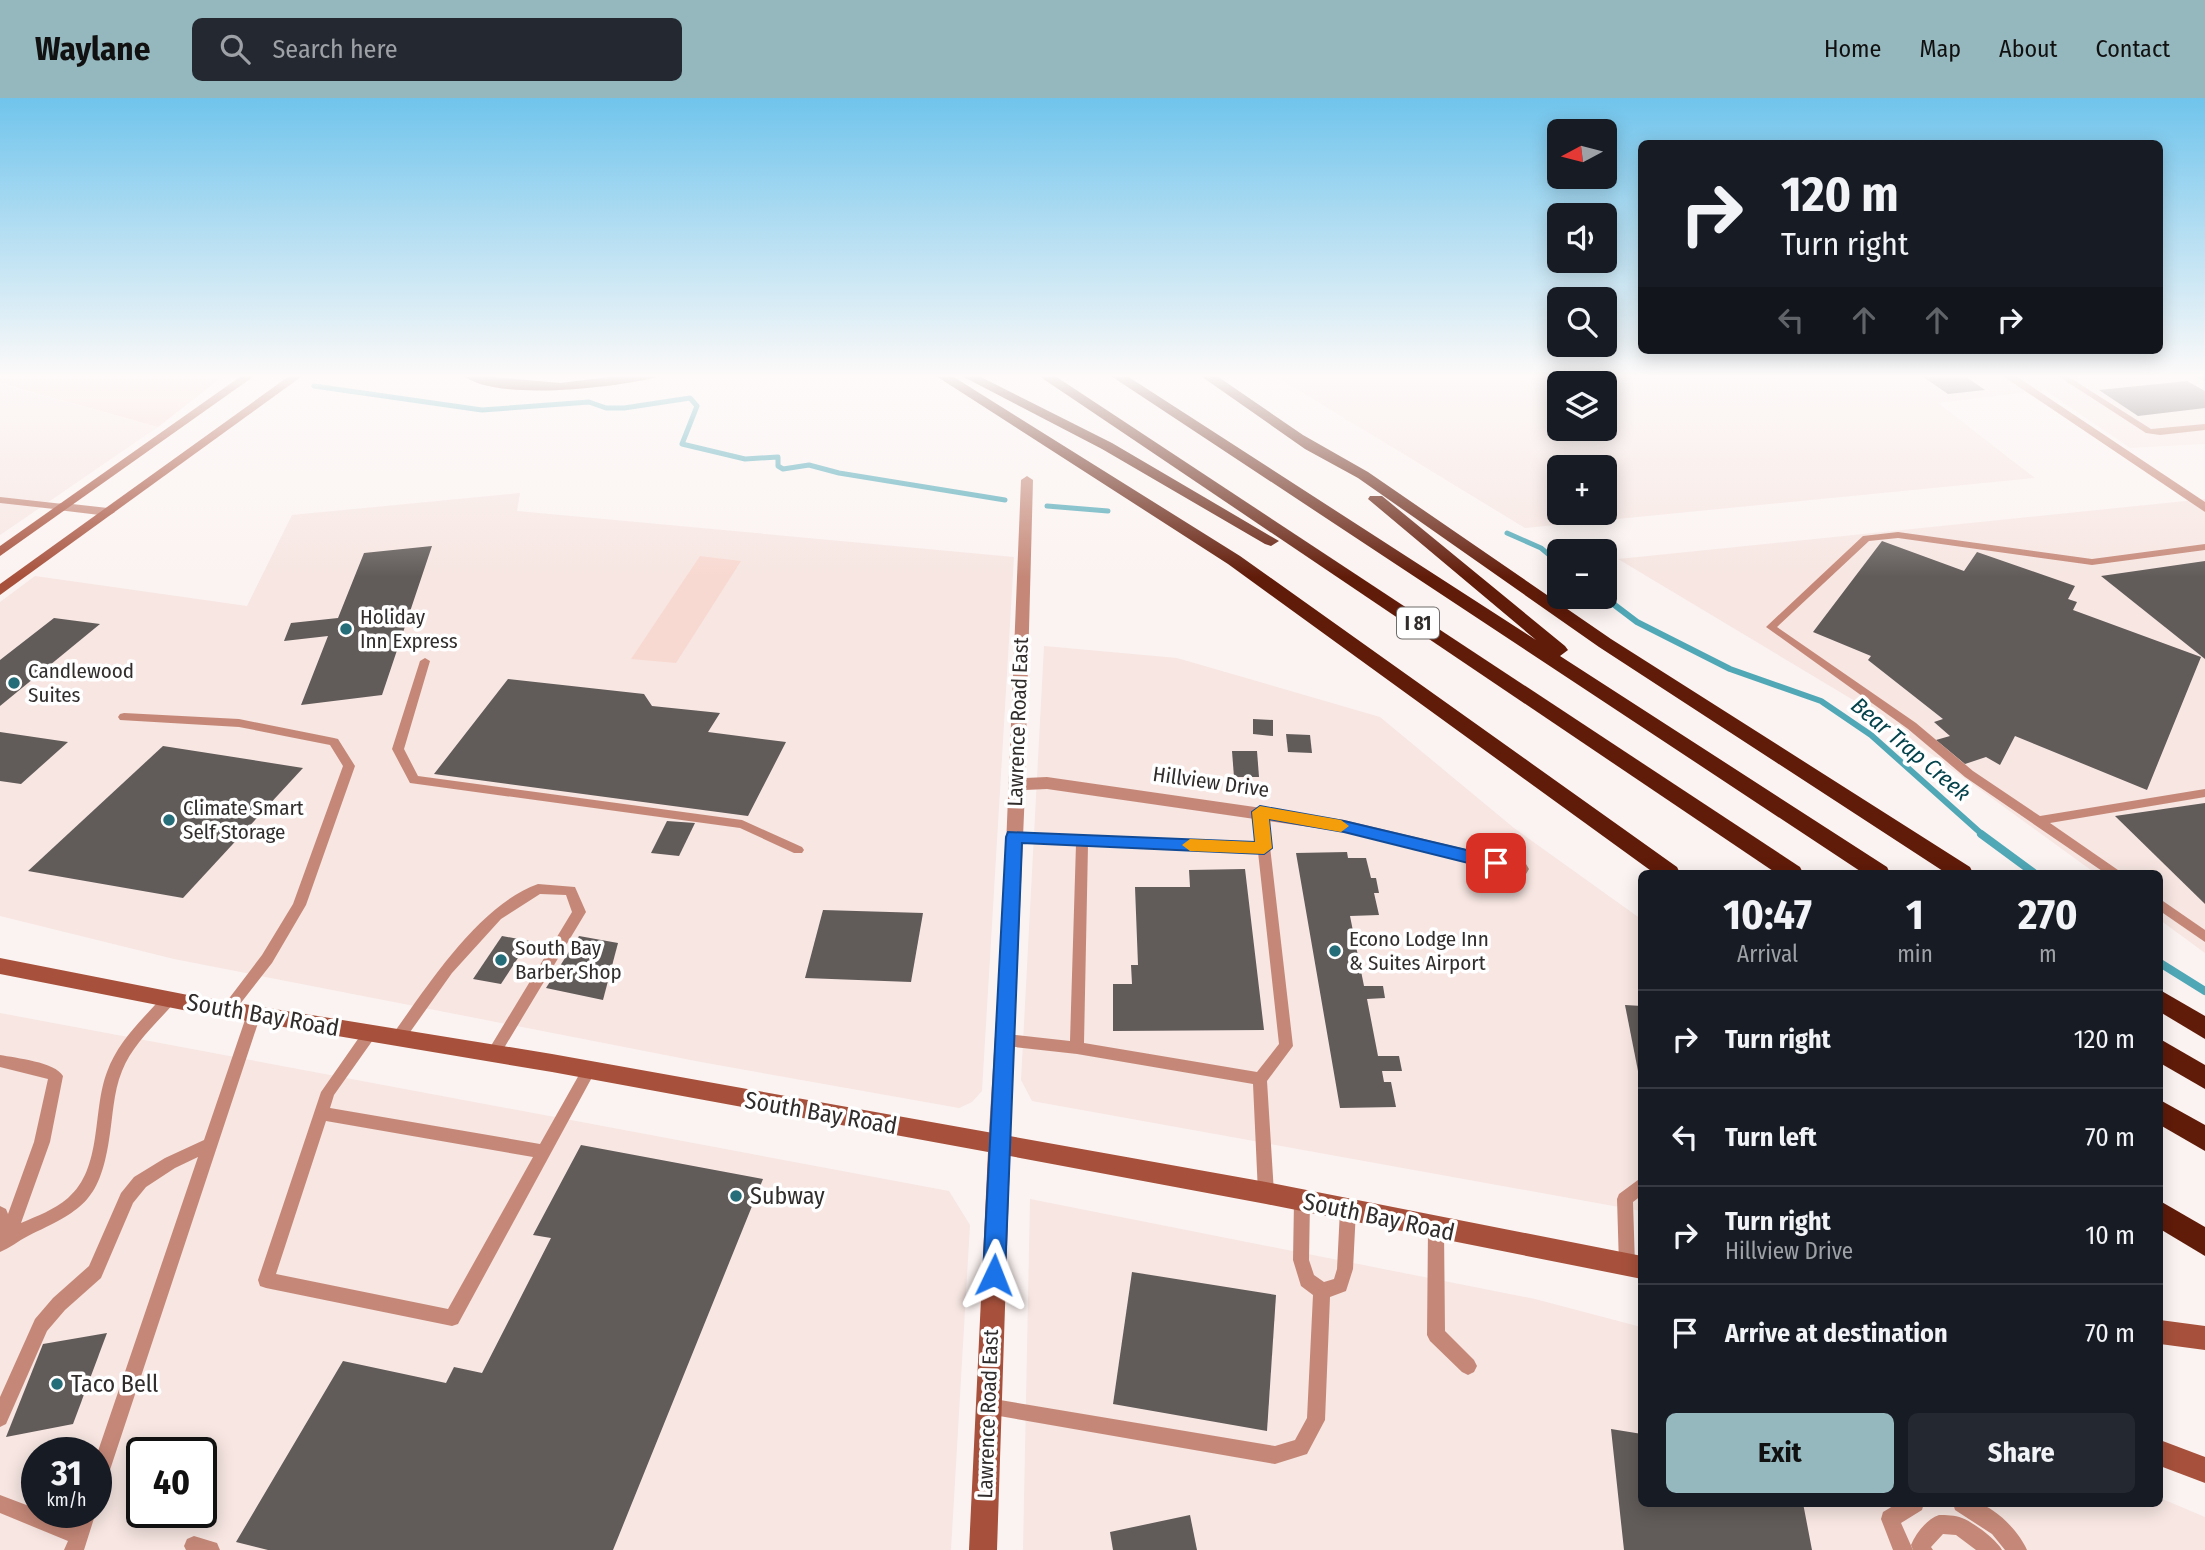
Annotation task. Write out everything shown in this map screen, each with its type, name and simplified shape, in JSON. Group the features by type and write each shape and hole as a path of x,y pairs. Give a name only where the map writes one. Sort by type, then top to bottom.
{"highway":[{"path":"1049,442 1234,560 1665,870"},
{"path":"1099,442 1436,635"},
{"name":"I 81","path":"1144,442 1788,870"},
{"name":"I 81","path":"1219,442 1874,870"},
{"path":"1304,442 1641,718"},
{"path":"1306,442 1363,475 1605,643 1957,870"},
{"path":"2163,1002 2205,1029"},
{"path":"2163,1052 2205,1078"},
{"path":"2163,1113 2205,1139"},
{"path":"2170,1222 2205,1243"}],"main road":[{"path":"0,552 155,442"},
{"path":"0,590 205,442"},
{"name":"South Bay Road","path":"2,966 170,999 589,1070 1266,1193 1436,1229 1634,1266"},
{"name":"Lawrence Road East","path":"982,1550 999,1146"},
{"path":"2163,1332 2205,1338"},
{"path":"2163,1454 2205,1470"}],"street":[{"path":"2107,442 2205,508"},
{"name":"Lawrence Road East","path":"999,1146 1006,1041 1027,480"},
{"path":"63,507 108,512"},
{"name":"Hillview Drive","path":"1016,784 1047,783 1344,826 1520,869"}],"lane":[{"path":"0,500 63,507"},
{"path":"2111,870 1969,774 1912,726 1771,627 1866,538 1898,535 2092,562 2205,547"},
{"path":"425,661 398,749 414,780 742,824 798,850"},
{"path":"124,718 239,723 334,742 349,766 299,905 267,959 228,1009"},
{"path":"2038,821 2205,793"},
{"path":"1260,812 1286,1046 1260,1079 1266,1193"},
{"path":"1014,837 1264,848"},
{"path":"1077,1048 1082,840"},
{"path":"398,1038 447,969 496,915 538,889 570,890 579,912 493,1054"},
{"path":"2163,906 2205,937"},
{"path":"2,1240 59,1214 85,1193 101,1139 111,1080 117,1064 132,1040 170,999"},
{"path":"112,1438 254,1014"},
{"path":"370,1033 328,1092 266,1280 452,1318 589,1070"},
{"path":"1006,1041 1077,1048 1260,1079"},
{"path":"0,1061 56,1076 42,1142 2,1240"},
{"path":"321,1113 544,1152"},
{"path":"0,1418 41,1325 59,1304 95,1272 127,1198 140,1182 170,1163 211,1144"},
{"path":"1634,1266 1625,1199 1638,1188"},
{"path":"1302,1201 1301,1259 1307,1280 1322,1291"},
{"path":"1322,1291 1340,1285 1345,1269 1348,1210"},
{"path":"0,1214 2,1240"},
{"path":"1436,1229 1436,1335 1468,1366"},
{"path":"988,1407 1275,1455 1301,1447 1316,1420 1322,1291"},
{"path":"0,1504 77,1543"},
{"path":"1903,1550 1890,1519 1909,1507"},
{"path":"1968,1507 1999,1527 2017,1550"},
{"path":"1923,1550 1920,1545 1939,1524 1959,1526 1992,1550"}],"shaded area":[{"path":"0,442 136,442 0,535"},
{"path":"1383,442 1988,442 2035,478 1617,519 1617,455 1547,455 1547,525 1556,525 1525,528"},
{"path":"2121,442 2205,442 2205,444 2130,448"},
{"path":"520,493 517,511 1014,557 982,1091 972,1102 959,1108 701,1062 174,959 0,916 0,602 35,576 247,606 292,515"},
{"path":"2205,499 2205,953 2163,922 2163,870 2091,870 1875,713 1618,559"},
{"path":"700,556 741,561 676,663 631,659"},
{"path":"1044,646 1177,658 1380,717 1514,828 1638,917 1638,1210 1032,1101 1021,1080"},
{"path":"0,1013 949,1191 970,1225 951,1550 0,1550"},
{"path":"1030,1199 1535,1299 1638,1326 1638,1507 2163,1507 2163,1499 2205,1517 2205,1550 1023,1550"}],"building":[{"path":"1882,541 1964,571 1977,552 2075,586 2068,599 2077,602 2073,610 2201,657 2147,790 2015,736 2000,765 1986,757 1965,764 1936,740 1950,736 1934,722 1943,719 1868,660 1871,656 1813,632"},
{"name":"Holiday Inn Express","path":"432,546 382,695 301,705 328,636 284,641 291,623 338,618 364,553"},
{"path":"2205,561 2205,659 2101,576"},
{"name":"Candlewood Suites","path":"54,618 100,624 0,706 0,660"},
{"path":"508,679 644,694 652,706 720,713 708,732 786,742 748,816 434,774"},
{"path":"1253,719 1273,720 1273,736 1253,734"},
{"name":"Candlewood Suites","path":"0,732 68,742 21,784 0,781"},
{"path":"1286,734 1310,735 1312,753 1288,752"},
{"name":"Climate Smart Self Storage","path":"163,746 303,768 183,898 28,871"},
{"path":"1232,751 1257,751 1259,777 1234,777"},
{"path":"2205,803 2205,904 2115,816"},
{"path":"667,821 695,823 679,856 651,853"},
{"name":"Econo Lodge Inn & Suites Airport","path":"1347,852 1348,858 1366,858 1371,878 1376,878 1379,893 1374,893 1379,915 1350,916 1364,986 1383,986 1385,998 1367,999 1378,1056 1399,1056 1402,1071 1382,1071 1384,1082 1391,1082 1396,1107 1340,1108 1296,853"},
{"path":"1245,869 1264,1030 1113,1031 1113,984 1132,984 1131,965 1138,965 1135,887 1190,887 1189,870"},
{"path":"823,910 923,913 911,982 805,978"},
{"name":"South Bay Barber Shop","path":"502,936 529,941 501,984 473,979"},
{"path":"579,936 618,943 603,1000 546,988"},
{"path":"1625,1005 1638,1006 1638,1071"},
{"path":"581,1145 763,1179 613,1550 268,1550 236,1542 343,1361 446,1383 454,1367 482,1373 551,1238 533,1235"},
{"path":"1132,1272 1276,1295 1267,1431 1113,1404"},
{"name":"Taco Bell","path":"107,1333 73,1424 6,1437 43,1344"},
{"path":"1611,1429 1638,1433 1638,1507 1804,1507 1812,1550 1624,1550"},
{"path":"1190,1515 1197,1550 1113,1550 1110,1532"}],"waterway":[{"name":"Bear Trap Creek","path":"683,442 682,444 745,459 778,457 778,466 783,469 809,465 839,473 1005,500"},
{"name":"Bear Trap Creek","path":"1047,506 1108,511"},
{"name":"Bear Trap Creek","path":"1507,533 1547,553"},
{"name":"Bear Trap Creek","path":"1617,607 1637,622 1730,669 1821,701 1871,735 1984,836"},
{"name":"Bear Trap Creek","path":"1981,834 2030,870"},
{"name":"Bear Trap Creek","path":"2163,965 2205,991"}],"slow traffic":[{"path":"1190,845 1264,848 1260,812 1341,826"}],"place":[{"name":"Holiday Inn Express","path":"346,629"},
{"name":"Candlewood Suites","path":"14,683"},
{"name":"Climate Smart Self Storage","path":"169,820"},
{"name":"Econo Lodge Inn & Suites Airport","path":"1335,951"},
{"name":"South Bay Barber Shop","path":"501,960"},
{"name":"Subway","path":"736,1196"},
{"name":"Taco Bell","path":"57,1384"}],"route":[{"path":"994,1275 1014,837 1264,848 1260,812 1344,826 1496,863"}]}
